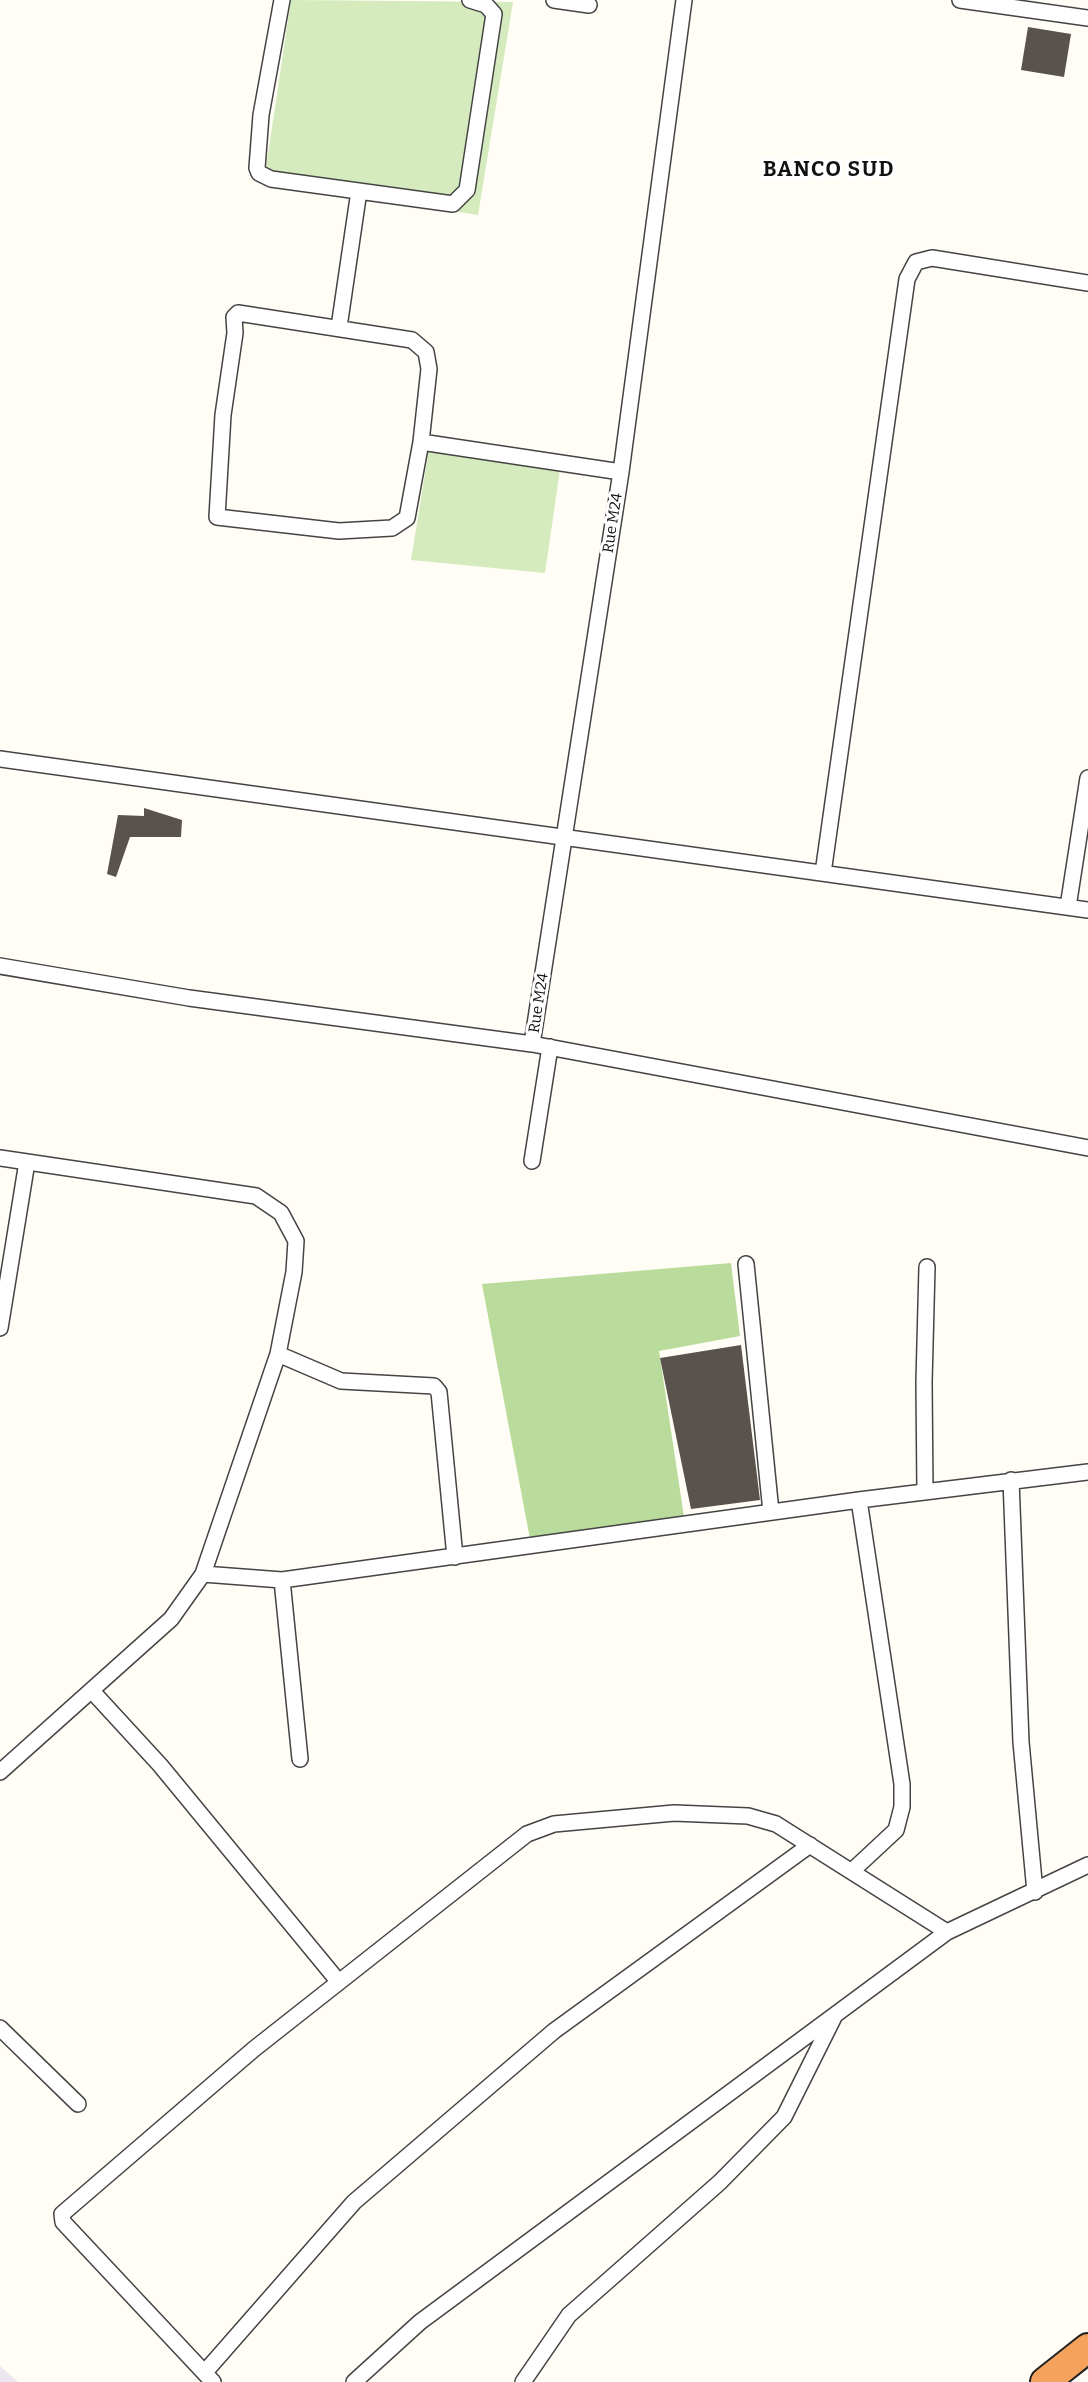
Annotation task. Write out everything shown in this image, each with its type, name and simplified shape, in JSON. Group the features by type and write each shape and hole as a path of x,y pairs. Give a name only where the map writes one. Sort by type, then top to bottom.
{"highway":[{"path":"1046,2382 1088,2348"}],"street":[{"path":"282,0 261,115 257,168 259,173 271,179 453,204 459,201 467,190 496,4 470,0"},
{"path":"554,0 589,5"},
{"name":"Rue M24","path":"532,1044 566,837 621,471 684,0"},
{"path":"960,0 1088,18"},
{"path":"339,327 359,191"},
{"path":"823,873 907,279 916,262 932,258 1088,283"},
{"path":"236,314 339,327 412,340 426,352 429,369 421,442 407,518 392,528 339,531 218,517 223,416 236,314"},
{"path":"421,442 621,471"},
{"path":"0,759 1088,910"},
{"path":"1068,907 1088,778"},
{"path":"0,966 189,998 550,1047 1088,1148"},
{"path":"532,1161 550,1047"},
{"path":"0,1158 255,1196 281,1213 296,1241 294,1272 278,1354 203,1575 171,1619 0,1772"},
{"path":"0,1328 27,1162"},
{"path":"746,1264 771,1512"},
{"path":"925,1492 924,1382 927,1267"},
{"path":"278,1354 341,1381 434,1386 439,1392 455,1557"},
{"path":"203,1575 282,1580 859,1500 1088,1472"},
{"path":"1011,1480 1021,1742 1035,1892"},
{"path":"852,1872 896,1830 902,1807 902,1784 859,1500"},
{"path":"282,1580 300,1759"},
{"path":"92,1691 160,1766 338,1981"},
{"path":"810,1845 554,2031 354,2202 209,2377 63,2222 62,2214 338,1981 527,1834 554,1824 674,1813 748,1816 776,1824 810,1845 947,1932"},
{"path":"354,2382 420,2322 947,1932 1088,1865"},
{"path":"523,2382 569,2315 720,2182 784,2117 835,2014"},
{"path":"0,2028 78,2104"}],"shaded area":[{"path":"0,2366 18,2382 0,2382"}],"green space":[{"path":"291,0 513,2 478,215 264,181"},
{"path":"429,449 561,463 545,573 411,560"},
{"path":"731,1263 740,1336 659,1351 684,1517 530,1539 482,1284"}],"building":[{"path":"1028,27 1071,34 1064,77 1021,70"},
{"path":"144,808 182,820 181,837 130,837 116,877 107,874 118,815 144,816"},
{"path":"741,1345 760,1500 691,1509 660,1358"}],"district":[{"name":"BANCO SUD","path":"829,170"}]}
